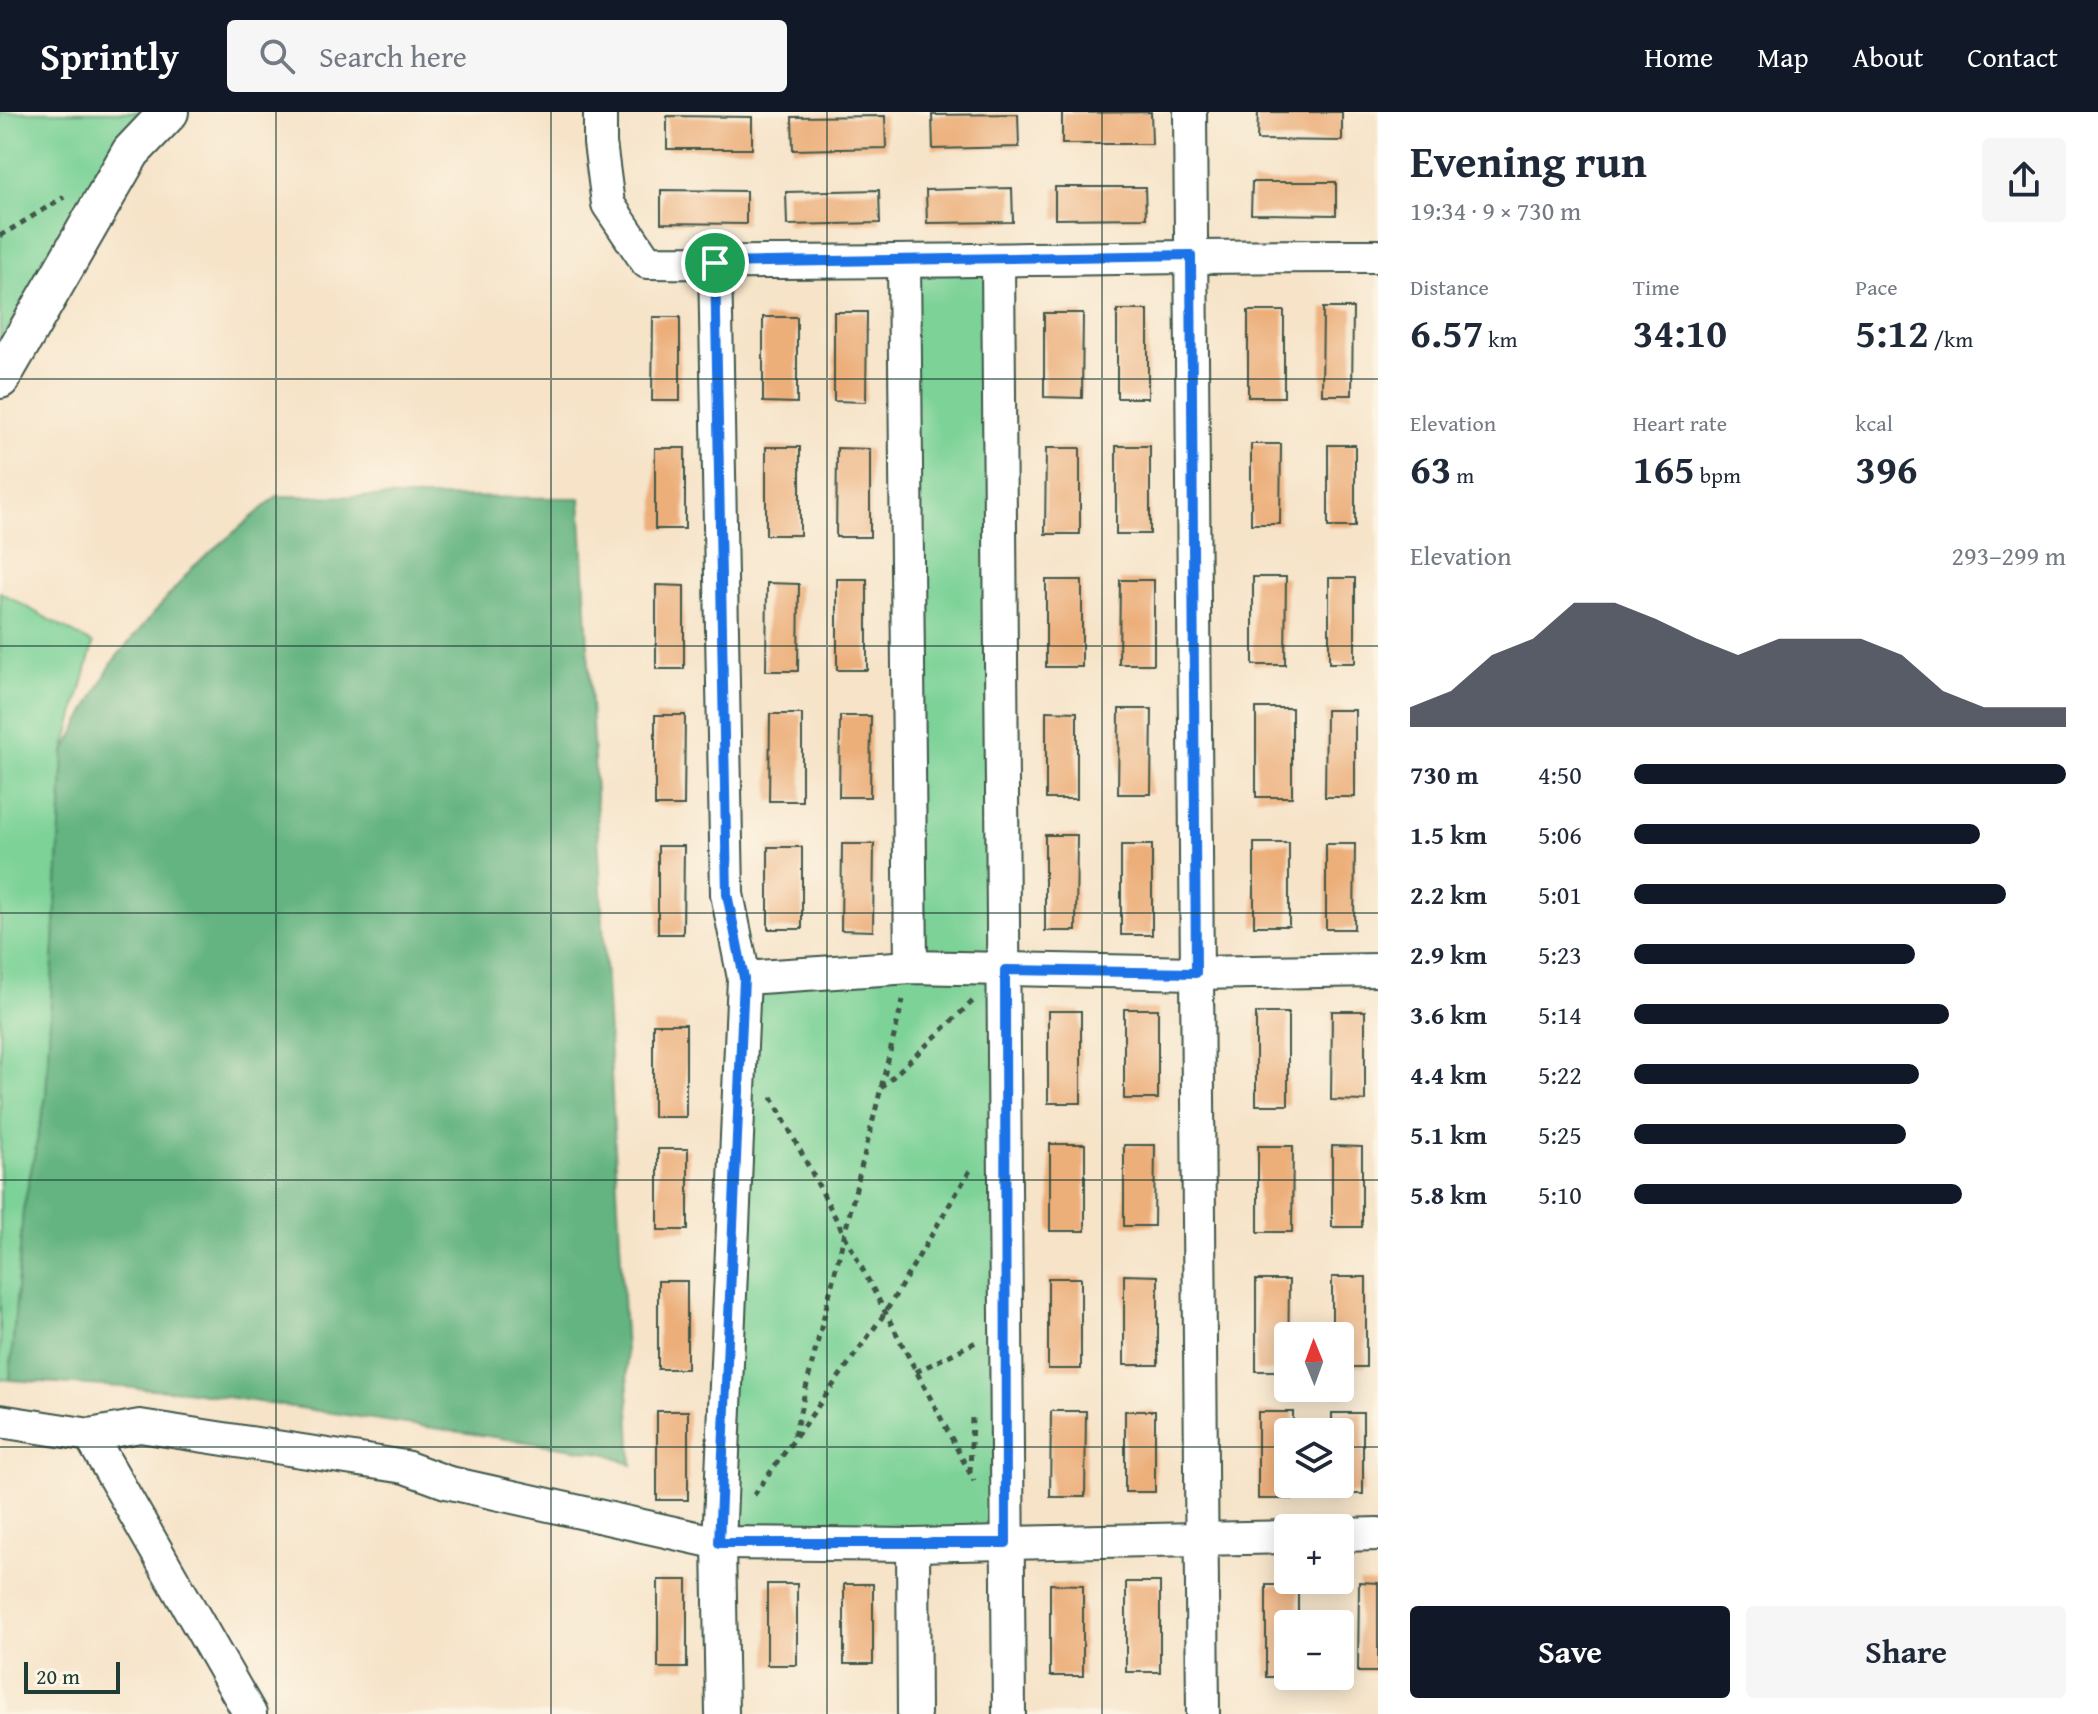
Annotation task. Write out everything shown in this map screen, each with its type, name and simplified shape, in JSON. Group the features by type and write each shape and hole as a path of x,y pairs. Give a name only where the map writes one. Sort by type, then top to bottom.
{"street":[{"path":"0,379 131,152 169,112"},
{"path":"600,112 600,143 608,204 647,262 904,262 1191,255 1378,256"},
{"path":"1190,112 1203,1714"},
{"path":"998,260 1009,1714"},
{"path":"904,262 911,967"},
{"path":"715,263 727,894 744,978 719,1543 722,1714"},
{"path":"744,978 911,967 1196,973 1378,970"},
{"path":"0,1421 90,1435 140,1426 405,1467 446,1482 719,1543 913,1545 1274,1537"},
{"path":"90,1435 250,1714"},
{"path":"1354,1535 1378,1534"},
{"path":"913,1545 914,1714"}],"path":[{"path":"0,236 65,197"},
{"path":"792,1441 911,967"},
{"path":"881,1089 1005,970"},
{"path":"771,1095 977,1487"},
{"path":"719,1543 885,1313 975,1163"},
{"path":"916,1372 1006,1327"}],"green space":[{"path":"0,112 151,112 0,341"},
{"path":"998,260 1006,1543 719,1543 744,978 911,967 904,262"},
{"path":"277,496 580,498 632,1465 608,1454 185,1391 10,1380 23,1211 46,1097 64,752 113,661 193,567"},
{"path":"0,592 93,644 64,752 46,1097 23,1211 10,1380 0,1379"}],"building":[{"path":"1151,112 1152,144 1062,144 1062,113"},
{"path":"1258,112 1342,112 1342,141 1257,140"},
{"path":"1018,114 1019,147 933,149 932,115"},
{"path":"667,116 752,117 752,149 667,149"},
{"path":"885,116 886,148 793,150 792,117"},
{"path":"1252,182 1336,182 1336,215 1251,214"},
{"path":"1055,187 1145,187 1146,218 1055,219"},
{"path":"1012,188 1013,222 927,223 926,190"},
{"path":"661,190 746,191 746,224 661,223"},
{"path":"879,190 880,223 787,225 786,192"},
{"path":"1323,308 1353,308 1352,395 1322,395"},
{"path":"1117,310 1148,310 1148,398 1117,398"},
{"path":"1248,311 1284,311 1284,397 1248,397"},
{"path":"834,312 867,312 866,402 834,401"},
{"path":"1044,313 1083,313 1082,398 1044,397"},
{"path":"653,317 680,317 680,401 652,401"},
{"path":"763,317 797,317 797,403 763,402"},
{"path":"1251,444 1281,444 1280,524 1251,524"},
{"path":"1328,445 1355,445 1355,527 1328,527"},
{"path":"1116,446 1150,446 1150,534 1116,534"},
{"path":"766,447 800,447 800,535 766,535"},
{"path":"655,448 685,448 685,529 655,529"},
{"path":"837,448 870,449 870,537 836,537"},
{"path":"1046,448 1080,448 1080,534 1045,534"},
{"path":"1253,577 1286,577 1285,665 1253,665"},
{"path":"1329,578 1355,578 1355,663 1329,663"},
{"path":"837,579 867,579 867,670 837,670"},
{"path":"1046,580 1082,580 1082,667 1046,667"},
{"path":"1120,580 1154,580 1154,664 1119,664"},
{"path":"767,583 799,584 798,671 766,671"},
{"path":"656,585 684,586 684,669 656,669"},
{"path":"1256,708 1292,708 1292,797 1256,797"},
{"path":"1119,709 1152,709 1151,794 1118,794"},
{"path":"1326,710 1355,710 1355,797 1325,797"},
{"path":"1046,711 1077,712 1077,799 1046,799"},
{"path":"770,714 802,714 802,801 769,801"},
{"path":"655,715 685,715 684,806 655,806"},
{"path":"840,716 871,716 870,797 839,797"},
{"path":"1045,835 1077,835 1076,931 1045,931"},
{"path":"1254,843 1289,843 1289,926 1254,926"},
{"path":"842,844 874,844 873,931 841,930"},
{"path":"1326,844 1355,844 1354,929 1326,929"},
{"path":"1121,845 1152,845 1152,935 1121,935"},
{"path":"658,846 684,846 683,934 658,934"},
{"path":"768,847 802,847 802,929 768,929"},
{"path":"1124,1009 1158,1009 1158,1099 1124,1099"},
{"path":"1048,1011 1081,1011 1081,1103 1048,1103"},
{"path":"1332,1011 1365,1011 1365,1101 1331,1100"},
{"path":"1256,1013 1288,1013 1288,1105 1256,1105"},
{"path":"653,1024 686,1024 686,1117 653,1117"},
{"path":"1050,1144 1085,1144 1085,1231 1050,1231"},
{"path":"1124,1145 1155,1145 1154,1226 1124,1226"},
{"path":"1258,1146 1293,1146 1292,1232 1258,1232"},
{"path":"1332,1146 1362,1147 1362,1227 1332,1227"},
{"path":"658,1149 688,1149 688,1230 658,1230"},
{"path":"1124,1275 1158,1276 1158,1365 1124,1365"},
{"path":"1332,1277 1366,1277 1366,1367 1354,1367 1354,1322 1332,1322"},
{"path":"1048,1278 1081,1278 1081,1369 1048,1369"},
{"path":"1256,1280 1289,1280 1289,1322 1274,1322 1274,1371 1256,1371"},
{"path":"658,1281 687,1281 687,1369 658,1369"},
{"path":"657,1411 688,1411 688,1500 657,1500"},
{"path":"1051,1411 1086,1411 1085,1497 1050,1497"},
{"path":"1125,1411 1155,1411 1155,1492 1125,1492"},
{"path":"1258,1412 1293,1412 1293,1418 1274,1418 1274,1498 1293,1499 1258,1499"},
{"path":"1332,1413 1363,1413 1363,1494 1354,1494 1354,1418 1332,1418"},
{"path":"658,1580 687,1580 687,1668 658,1668"},
{"path":"1126,1582 1160,1582 1160,1672 1126,1672"},
{"path":"1359,1582 1378,1583 1378,1672 1358,1672"},
{"path":"767,1584 797,1584 797,1665 767,1665"},
{"path":"844,1584 873,1584 873,1664 844,1664"},
{"path":"1050,1584 1083,1585 1083,1676 1050,1676"},
{"path":"1266,1585 1274,1585 1274,1594 1298,1594 1298,1610 1274,1610 1274,1677 1266,1677"}],"route":[{"path":"1191,255 1196,973 1005,970 1006,1543 719,1543 744,978 727,894 715,263 1191,255"}]}
